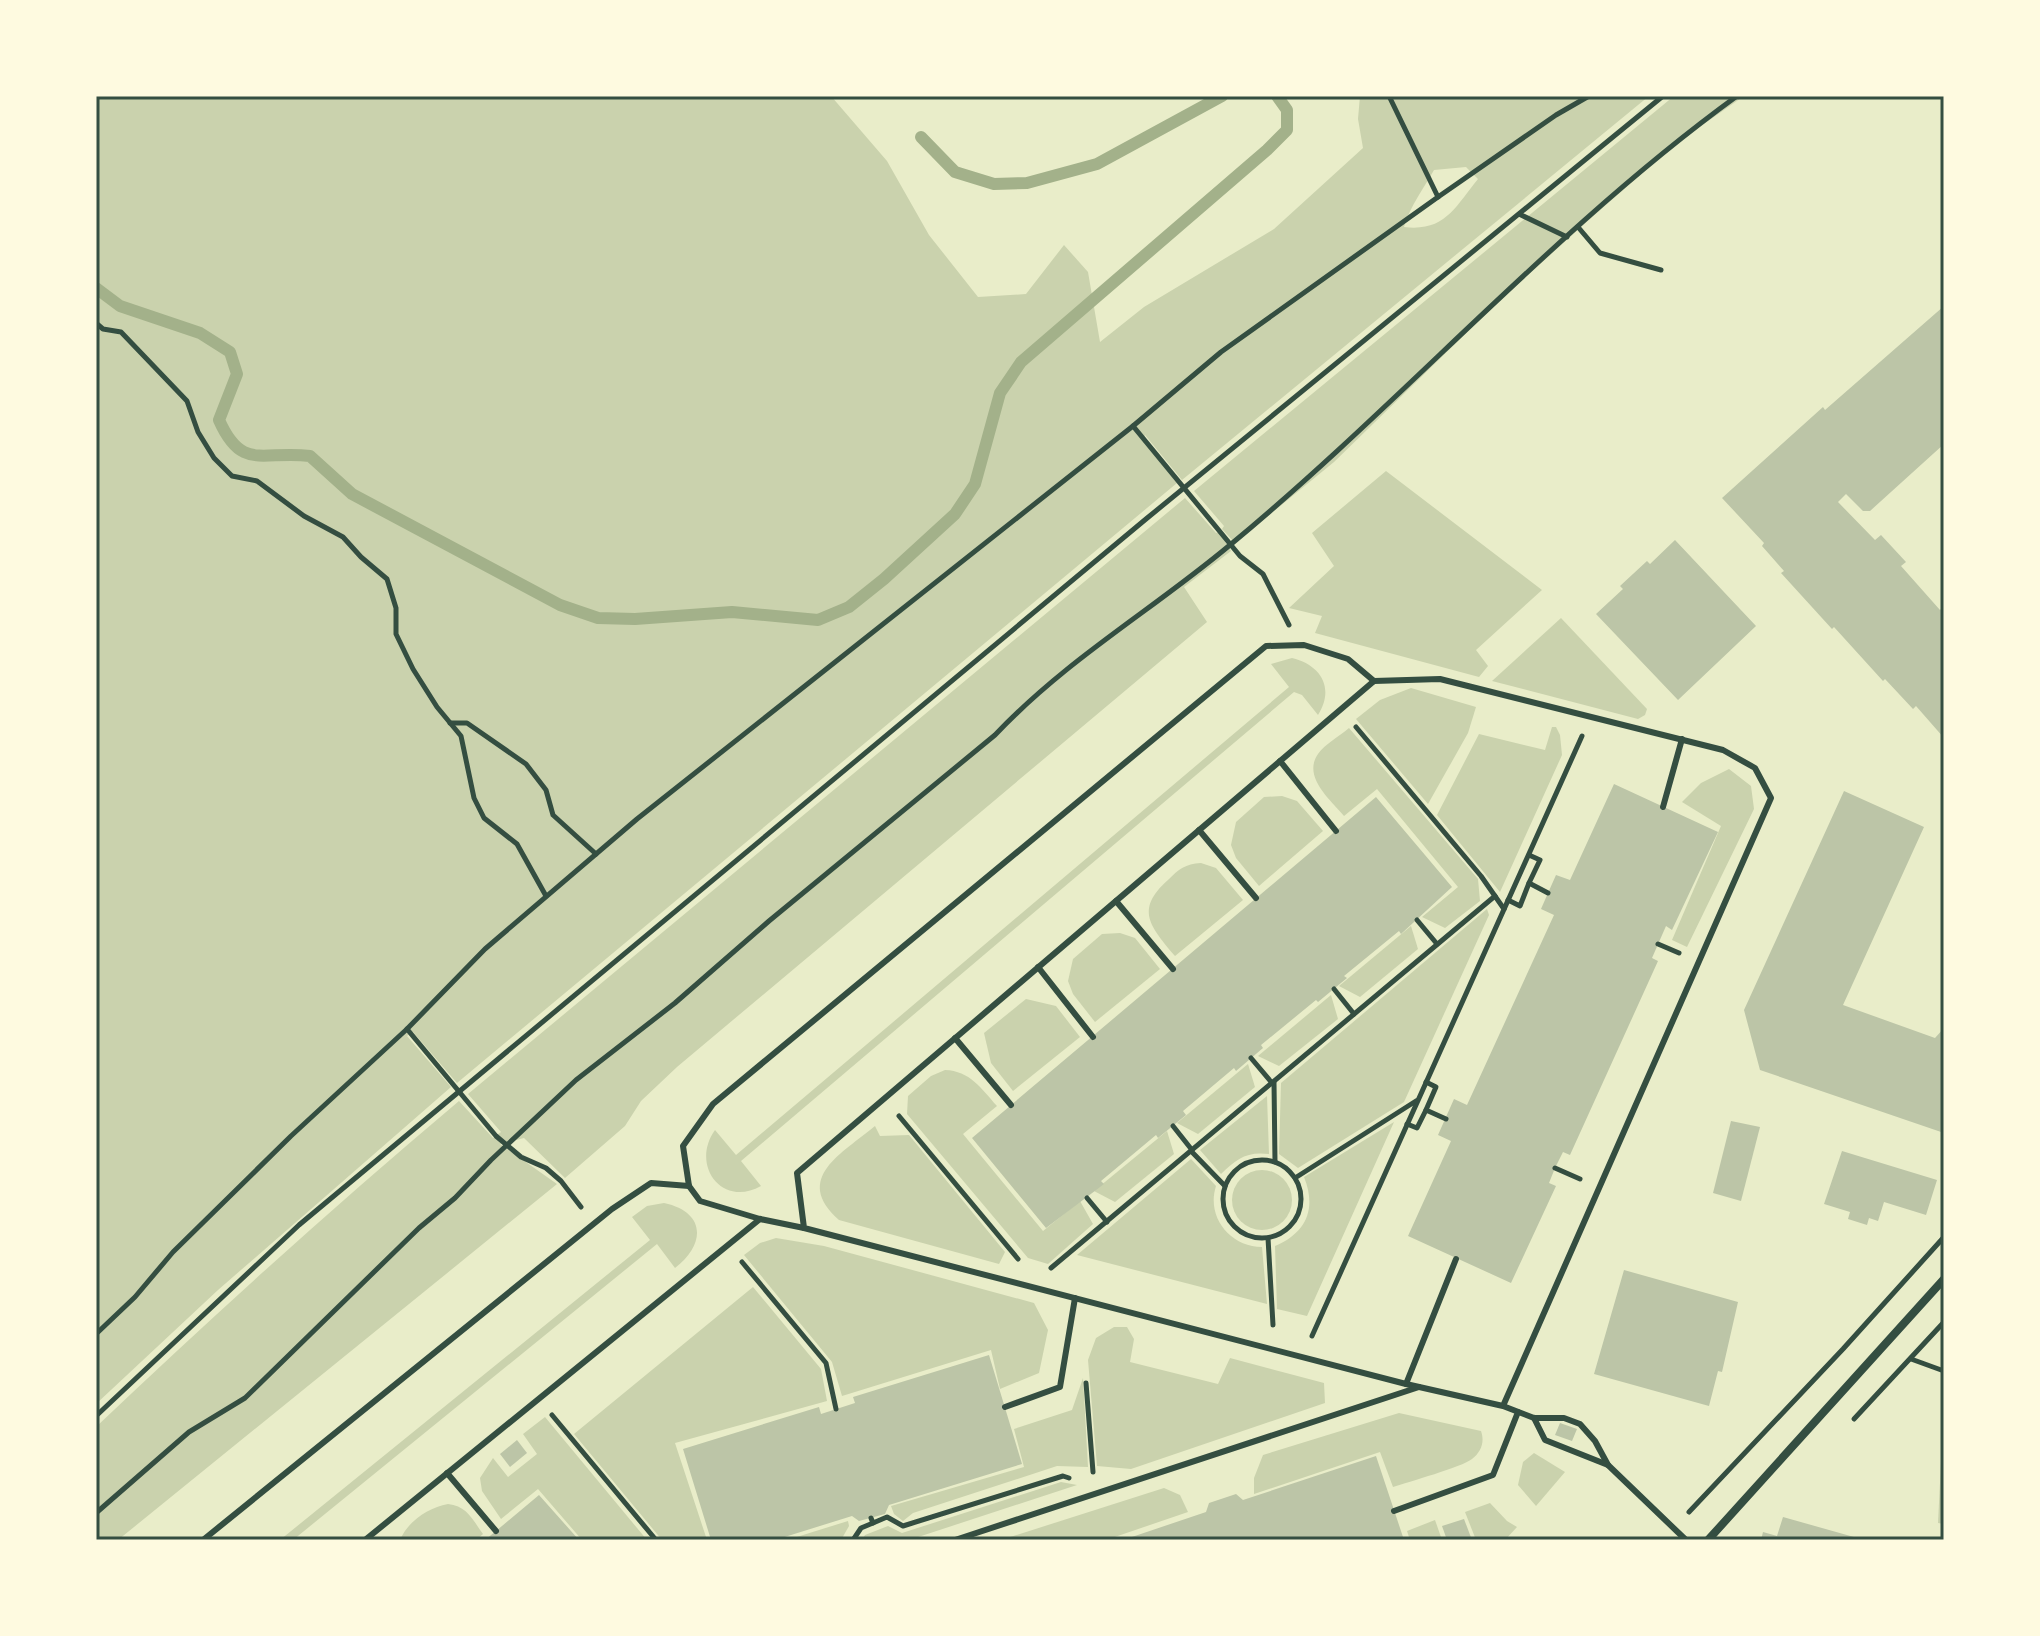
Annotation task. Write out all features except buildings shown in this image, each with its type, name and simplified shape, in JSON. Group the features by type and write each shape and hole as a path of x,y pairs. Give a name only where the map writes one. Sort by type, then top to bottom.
{"street":[{"path":"1708,1540 1944,1279"}],"lane":[{"path":"1374,681 1348,659 1304,645 1266,646 713,1104 683,1146 689,1186 700,1201 760,1219 1503,1406 1534,1418 1564,1418 1580,1424 1595,1441 1608,1465 1686,1540"},
{"path":"804,1228 797,1173 1374,681 1440,679 1723,750 1755,768 1771,798 1503,1406"},
{"path":"1663,807 1682,739"},
{"path":"1280,761 1336,831"},
{"path":"1199,830 1256,898"},
{"path":"1116,901 1173,969"},
{"path":"1038,967 1093,1037"},
{"path":"955,1038 1011,1105"},
{"path":"203,1540 594,1223 651,1183 689,1186"},
{"path":"368,1539 760,1219"},
{"path":"1406,1384 1456,1259"},
{"path":"1005,1407 1060,1387 1075,1298"},
{"path":"955,1540 1420,1387"},
{"path":"1394,1511 1493,1475 1518,1412"},
{"path":"1534,1418 1545,1440 1608,1465"},
{"path":"447,1473 496,1531"}],"path":[{"path":"1389,96 1438,197"},
{"path":"96,1334 135,1297 173,1252 407,1029 485,949 596,854 823,669 1133,426 1221,352 1438,197 1556,115 1589,96"},
{"path":"96,1416 299,1225 1183,488 1663,96"},
{"path":"96,1513 189,1432 245,1398 576,1080 675,1003 769,921 995,735 1028,700 1088,650 1231,544 1360,430 1578,227 1660,156 1737,96"},
{"path":"1519,214 1567,237"},
{"path":"1578,227 1600,253 1661,270"},
{"path":"96,323 103,329 121,332 187,401 198,432 214,458 232,476 257,481 304,516 343,537 387,579 396,608 396,634 437,707 461,736 474,798 484,818 517,844 546,896"},
{"path":"1133,426 1240,556 1268,580 1299,645"},
{"path":"1341,709 1504,909"},
{"path":"1302,1357 1591,717"},
{"path":"450,723 467,723 526,764 546,790 553,815 596,854"},
{"path":"1508,900 1520,906 1540,860 1529,855"},
{"path":"1529,883 1548,893"},
{"path":"1048,1272 1495,896"},
{"path":"1417,920 1437,944"},
{"path":"1334,989 1354,1014"},
{"path":"407,1029 507,1145 521,1157 546,1168 561,1181 594,1223"},
{"path":"1251,1058 1273,1082 1275,1162"},
{"path":"1407,1124 1417,1128 1426,1110 1436,1087 1426,1082"},
{"path":"884,1098 1021,1263"},
{"path":"1295,1178 1418,1100"},
{"path":"1426,1110 1446,1119"},
{"path":"1173,1126 1225,1186"},
{"path":"1263,1160 1275,1162 1295,1178 1301,1195 1296,1219 1277,1236 1254,1238 1232,1225 1223,1199 1225,1186 1244,1164 1263,1160"},
{"path":"1087,1198 1107,1222"},
{"path":"1673,1528 1843,1349 1944,1237"},
{"path":"1268,1238 1275,1350"},
{"path":"728,1246 826,1363 836,1409"},
{"path":"1844,1429 1944,1322"},
{"path":"1911,1359 1944,1371"},
{"path":"1086,1370 1094,1485"},
{"path":"539,1399 656,1540"},
{"path":"853,1540 861,1528 872,1520 887,1517 903,1526 1063,1476 1109,1489"}],"green space":[{"path":"96,96 831,96 887,161 929,235 978,297 1026,294 1064,245 1088,272 1100,342 1144,307 1274,229 1363,148 1358,119 1360,96 1649,96 1182,480 1145,435 1143,441 1177,483 457,1083 413,1032 407,1036 451,1087 218,1290 96,1404","holes":["1466,167 1478,179 1455,208 1439,221 1430,226 1404,227 1434,170"]},
{"path":"1674,96 1744,96 1678,142 1591,218 1497,303 1334,462 1235,543 1194,491"},
{"path":"1386,471 1542,590 1476,650 1488,666 1479,677 1315,633 1322,616 1289,608 1334,566 1312,533"},
{"path":"1185,498 1216,533 1219,532 1231,551 1184,587 1207,622 677,1067 641,1101 625,1126 565,1178 524,1138 500,1144 557,1184 118,1540 96,1540 96,1427 275,1261 459,1101 493,1138 501,1132 468,1094"},
{"path":"1561,618 1647,709 1645,715 1638,719 1492,681"},
{"path":"1292,658 1311,666 1322,679 1325,696 1318,715 1302,695 1294,692 741,1161 761,1186 734,1191 714,1179 706,1157 708,1143 715,1130 736,1155 1289,687 1271,664"},
{"path":"1411,688 1476,707 1468,733 1428,804 1356,719 1380,700"},
{"path":"1552,727 1556,727 1560,735 1562,755 1500,892 1437,815 1479,734 1545,750"},
{"path":"1349,728 1478,879 1480,901 1445,928 1422,917 1458,887 1377,789 1344,816 1316,780 1313,771 1318,754"},
{"path":"1729,769 1751,786 1754,809 1687,947 1672,940 1721,826 1682,802 1701,783"},
{"path":"1282,796 1297,801 1323,831 1259,886 1236,858 1231,845 1236,822 1264,797"},
{"path":"1201,863 1216,868 1243,900 1175,956 1153,927 1149,910 1151,900 1179,870"},
{"path":"1487,909 1489,915 1404,1102 1298,1168 1279,1154 1281,1083"},
{"path":"1411,926 1418,949 1360,997 1339,986"},
{"path":"1120,933 1135,938 1160,969 1095,1022 1073,994 1068,981 1073,959 1102,934"},
{"path":"1331,995 1338,1019 1279,1066 1258,1056"},
{"path":"1026,999 1056,1006 1080,1037 1013,1091 991,1063 984,1033"},
{"path":"1248,1064 1255,1087 1198,1134 1177,1123"},
{"path":"945,1070 968,1077 997,1106 963,1134 1043,1231 1080,1201 1093,1224 1048,1264 1028,1258 907,1114 908,1096 931,1076"},
{"path":"1267,1096 1269,1154 1242,1157 1221,1174 1200,1150"},
{"path":"1394,1122 1307,1316 1277,1309 1275,1246 1286,1241 1306,1219 1309,1199 1304,1177"},
{"path":"875,1126 880,1136 909,1135 1005,1252 999,1264 839,1220 826,1205 820,1191 821,1179 837,1157"},
{"path":"1167,1131 1174,1154 1115,1202 1094,1191"},
{"path":"1191,1159 1216,1186 1214,1209 1223,1228 1240,1242 1262,1247 1267,1304 1077,1255"},
{"path":"1262,1170 1274,1172 1283,1179 1290,1188 1290,1212 1283,1221 1274,1228 1262,1230 1250,1228 1241,1221 1234,1212 1232,1200 1234,1188 1241,1179 1250,1172"},
{"path":"664,1203 688,1214 697,1230 692,1249 675,1268 657,1244 293,1540 280,1540 650,1240 632,1217 647,1206"},
{"path":"776,1238 824,1246 1034,1303 1048,1330 1039,1373 1000,1389 991,1350 842,1396 832,1362 744,1255 760,1243"},
{"path":"753,1287 821,1369 827,1401 675,1443 707,1540 662,1540 574,1434"},
{"path":"1114,1327 1127,1327 1134,1339 1130,1362 1218,1384 1230,1358 1324,1383 1325,1403 1131,1469 1097,1466 1088,1360 1096,1338"},
{"path":"1083,1378 1088,1467 1057,1466 913,1513 903,1521 894,1514 891,1506 1024,1467 1014,1429 1072,1410"},
{"path":"1399,1413 1481,1431 1481,1446 1475,1456 1466,1462 1393,1487 1380,1452 1254,1494 1254,1478 1263,1455"},
{"path":"545,1417 647,1540 582,1540 538,1489 501,1519 482,1491 480,1478 493,1458 508,1477 537,1454 523,1434"},
{"path":"1944,1441 1944,1524 1938,1523"},
{"path":"1534,1453 1565,1472 1536,1506 1518,1485 1523,1462"},
{"path":"1061,1482 1077,1485 909,1540 862,1540 865,1535 888,1526 902,1533"},
{"path":"1164,1488 1180,1495 1188,1512 1106,1540 1001,1540"},
{"path":"1490,1503 1517,1527 1505,1540 1476,1540 1465,1512"},
{"path":"448,1504 465,1510 483,1534 476,1540 400,1540 420,1516"},
{"path":"1435,1520 1442,1540 1410,1540 1407,1531"},
{"path":"848,1521 849,1526 841,1540 787,1540"}],"waterway":[{"path":"921,137 955,172 994,184 1027,183 1097,164 1222,96"},
{"path":"96,288 120,306 200,333 230,352 237,374 219,420 236,447 256,455 310,456 352,494 560,605 598,618 635,619 732,612 818,620 849,607 955,514 975,484 1000,393 1021,362 1287,130 1287,110 1277,96"}]}
